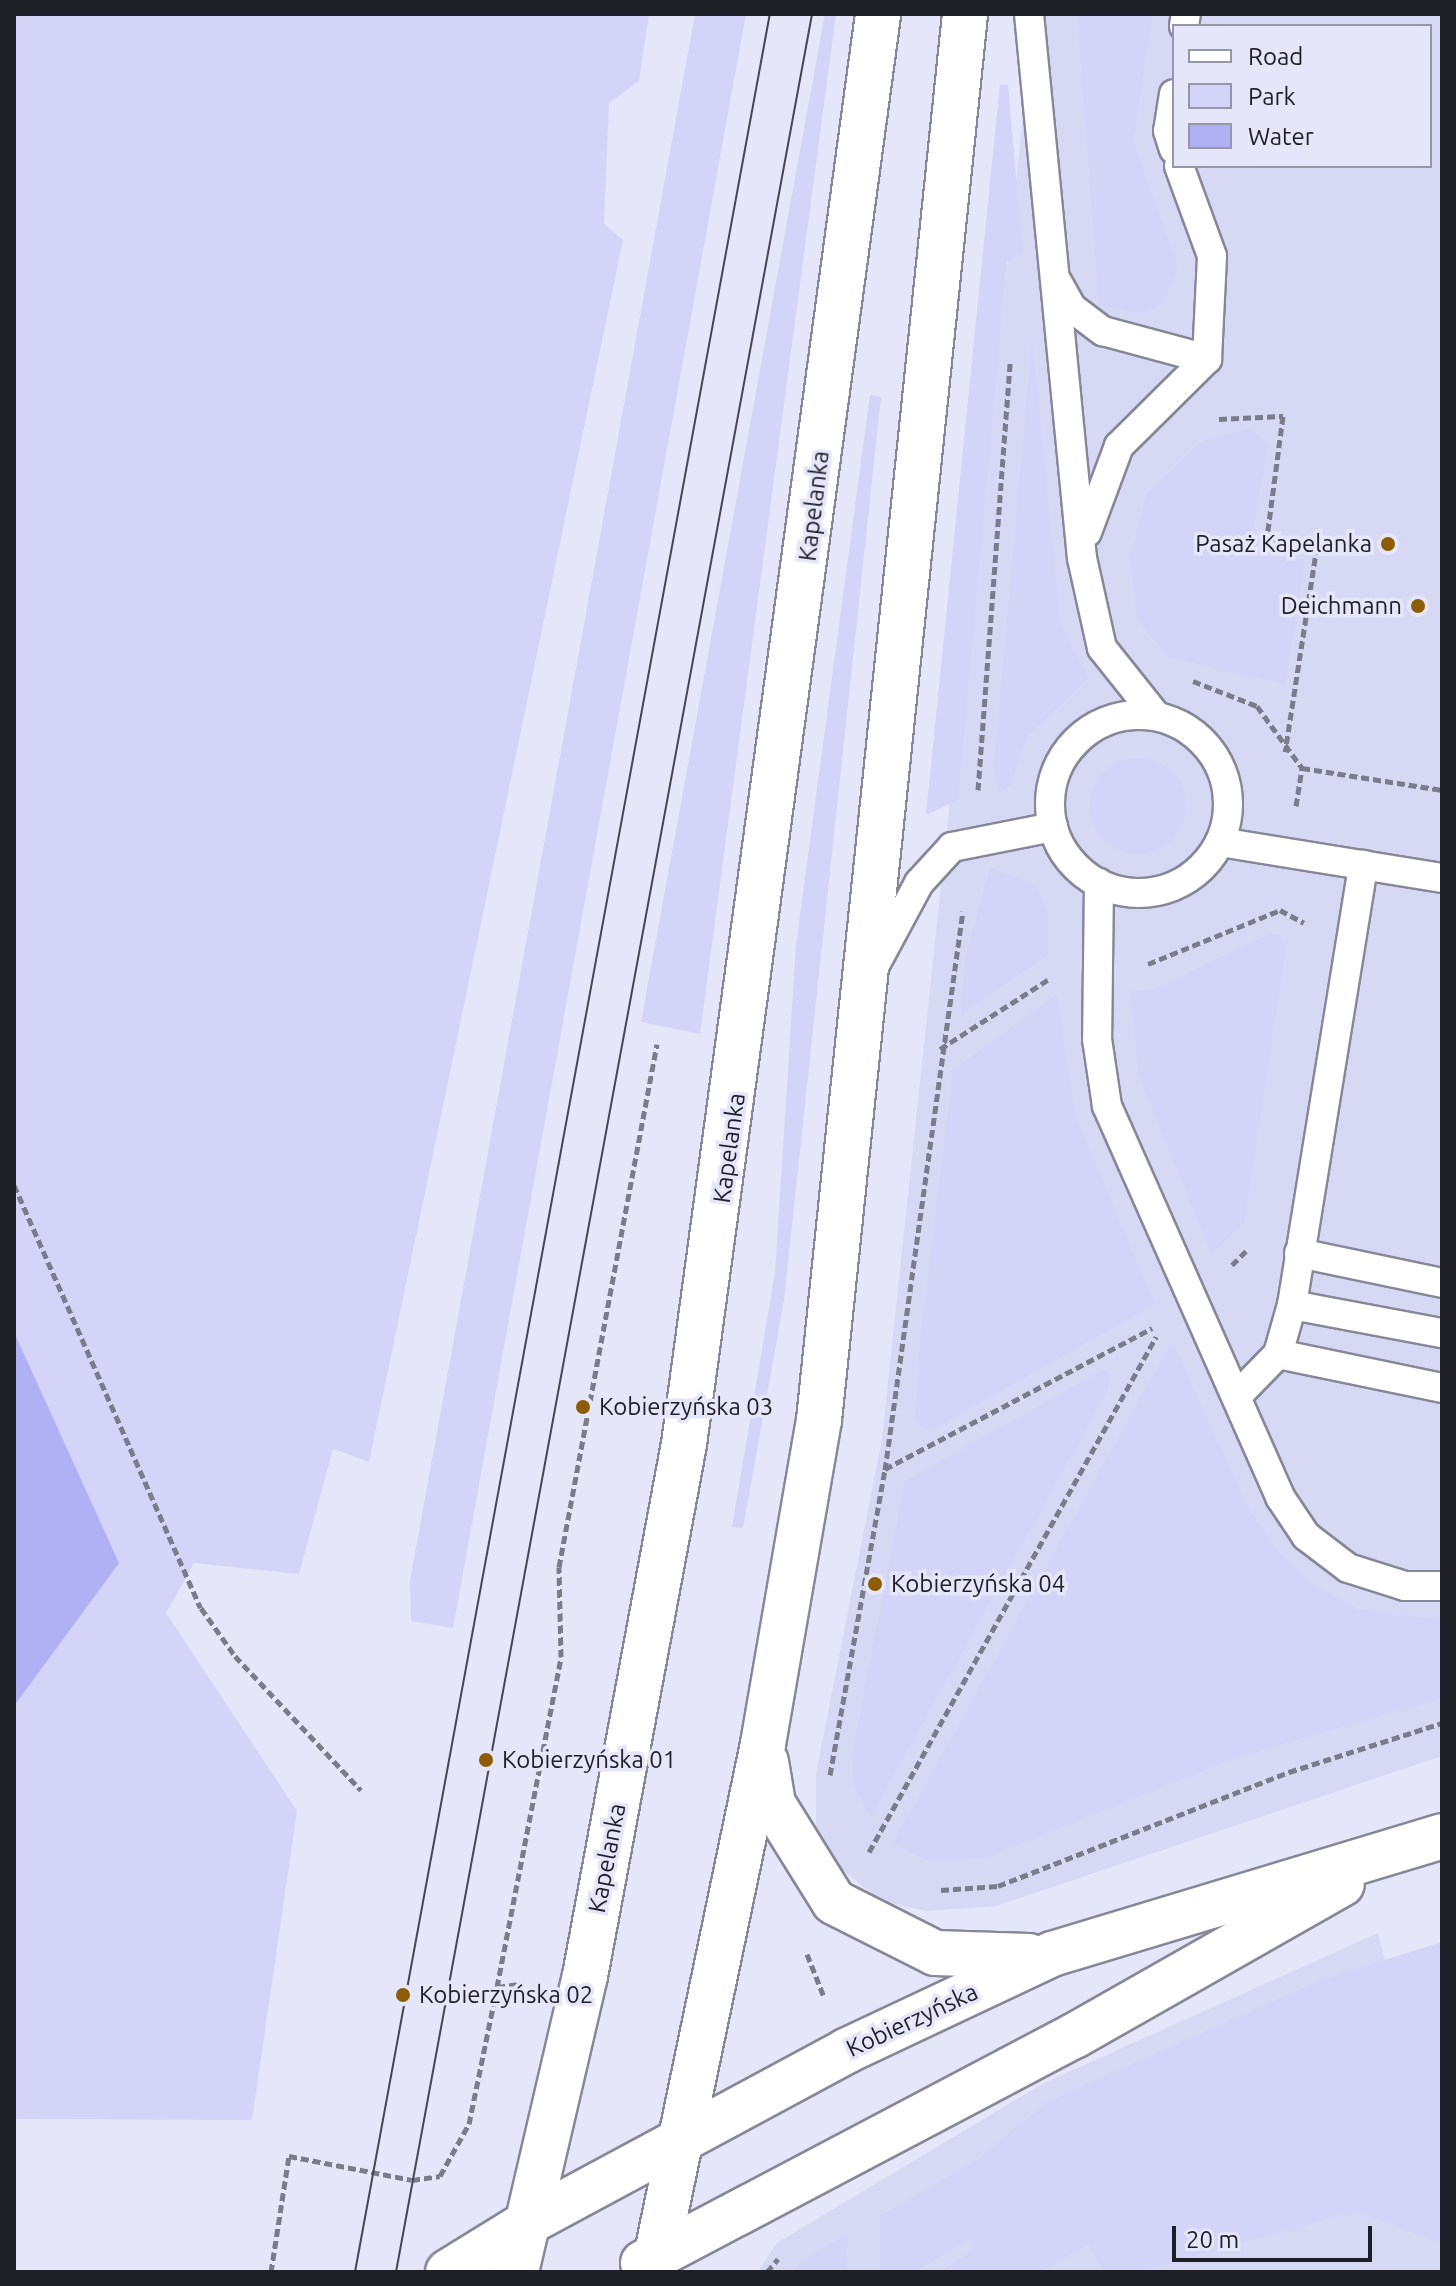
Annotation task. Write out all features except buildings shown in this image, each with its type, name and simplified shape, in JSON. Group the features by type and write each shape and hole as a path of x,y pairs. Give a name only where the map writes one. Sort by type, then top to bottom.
{"main road":[{"name":"Kapelanka","path":"516,2272 585,1976 684,1444 878,14"},
{"path":"646,2266 687,2136 763,1744 819,1420 965,14"},
{"path":"763,1744 773,1804 834,1902 935,1953 977,1960 1052,1954"},
{"name":"Kobierzyńska","path":"448,2272 529,2222 687,2136 1052,1954 1426,1841"},
{"name":"Kobierzyńska","path":"646,2266 1061,2044 1426,1841"}],"lane":[{"path":"1029,14 1082,558 1102,648 1156,716 1192,733 1219,763 1228,789 1220,842 1207,862 1168,888 1121,891 1099,883 1078,869 1053,827 1050,796 1073,743 1097,724 1156,716"},
{"path":"1082,558 1096,495 1119,446 1207,359 1212,256 1180,168"},
{"path":"1056,280 1072,308 1103,331 1207,359"},
{"path":"862,1001 891,932 936,862 974,838 1053,827"},
{"path":"1220,842 1442,878"},
{"path":"1237,1396 1278,1354 1292,1305 1363,865"},
{"path":"1099,883 1097,1039 1107,1106 1280,1497 1325,1554 1374,1580 1442,1586"},
{"path":"1299,1253 1442,1283"},
{"path":"1292,1305 1442,1333"},
{"path":"1278,1354 1442,1388"}],"path":[{"path":"1213,421 1247,412 1283,416 1267,538 1317,546 1285,752"},
{"path":"1184,679 1257,706 1285,752 1302,768"},
{"path":"271,2272 289,2156 412,2180 440,2176 469,2124 561,1657 559,1567 657,1044"},
{"path":"14,1185 201,1608 235,1656 361,1790"},
{"path":"877,1864 867,1857 1164,1322 885,1470"},
{"path":"926,1889 998,1886 1289,1772 1442,1723"},
{"path":"802,1942 830,2011"},
{"path":"497,1987 522,1983"}],"shaded area":[{"path":"1034,14 1442,14 1442,1756 996,1906 927,1911 881,1901 833,1862 816,1828 816,1774 882,1439"},
{"path":"1378,1933 1442,2181 1442,2272 758,2272 777,2243 1044,2083"}],"green space":[{"path":"14,14 649,14 639,81 609,103 604,224 623,240 369,1462 333,1449 299,1574 194,1563 166,1613 297,1811 252,2120 14,2119 14,1706 118,1563 14,1332"},
{"path":"695,14 746,14 453,1628 411,1621 410,1581"},
{"path":"825,14 836,14 700,1034 641,1022"},
{"path":"1077,14 1153,14 1133,141 1178,267 1163,303 1143,314 1099,305"},
{"path":"1000,84 1008,85 1023,254 1007,261 958,800 926,815"},
{"path":"1032,339 1060,621 1088,679 1027,737 1011,784 999,795 994,767"},
{"path":"870,395 881,397 784,1300 743,1528 732,1527 775,1273 796,945"},
{"path":"1250,428 1268,444 1251,541 1258,551 1305,560 1285,684 1168,657 1137,620 1130,555 1148,492 1201,442"},
{"path":"1138,758 1156,762 1172,772 1182,788 1186,806 1182,824 1172,840 1156,850 1138,854 1120,850 1104,840 1094,824 1090,806 1094,788 1104,772 1120,762"},
{"path":"990,867 1036,885 1048,913 1048,955 961,1014 965,960"},
{"path":"1269,934 1279,934 1286,948 1244,1223 1211,1253 1139,1076 1130,991 1155,989"},
{"path":"1057,994 1075,1115 1155,1304 932,1430 922,1428 915,1421 920,1342 953,1070"},
{"path":"1172,1341 1248,1508 1278,1551 1311,1583 1357,1609 1442,1620 1442,1698 1235,1758 985,1858 926,1860 893,1843"},
{"path":"1101,1371 1109,1371 1109,1388 870,1818 853,1784 852,1755 905,1481"},
{"path":"1442,1942 1442,2243 1355,2211 1138,2272 1105,2272 1089,2244 1040,2272 939,2272 977,2248 971,2238 915,2272 880,2272 880,2216 977,2160 1047,2102 1321,1980"},
{"path":"848,2234 846,2272 792,2272 808,2257"}],"water":[{"path":"14,1332 119,1563 14,1706"}],"tram line":[{"path":"355,2272 770,14"},
{"path":"396,2272 812,14"}],"place":[{"name":"Pasaż Kapelanka","path":"1388,544"},
{"name":"Deichmann","path":"1418,606"},
{"name":"Kobierzyńska 03","path":"583,1407"},
{"name":"Kobierzyńska 04","path":"875,1584"},
{"name":"Kobierzyńska 01","path":"486,1760"},
{"name":"Kobierzyńska 02","path":"403,1995"}]}
